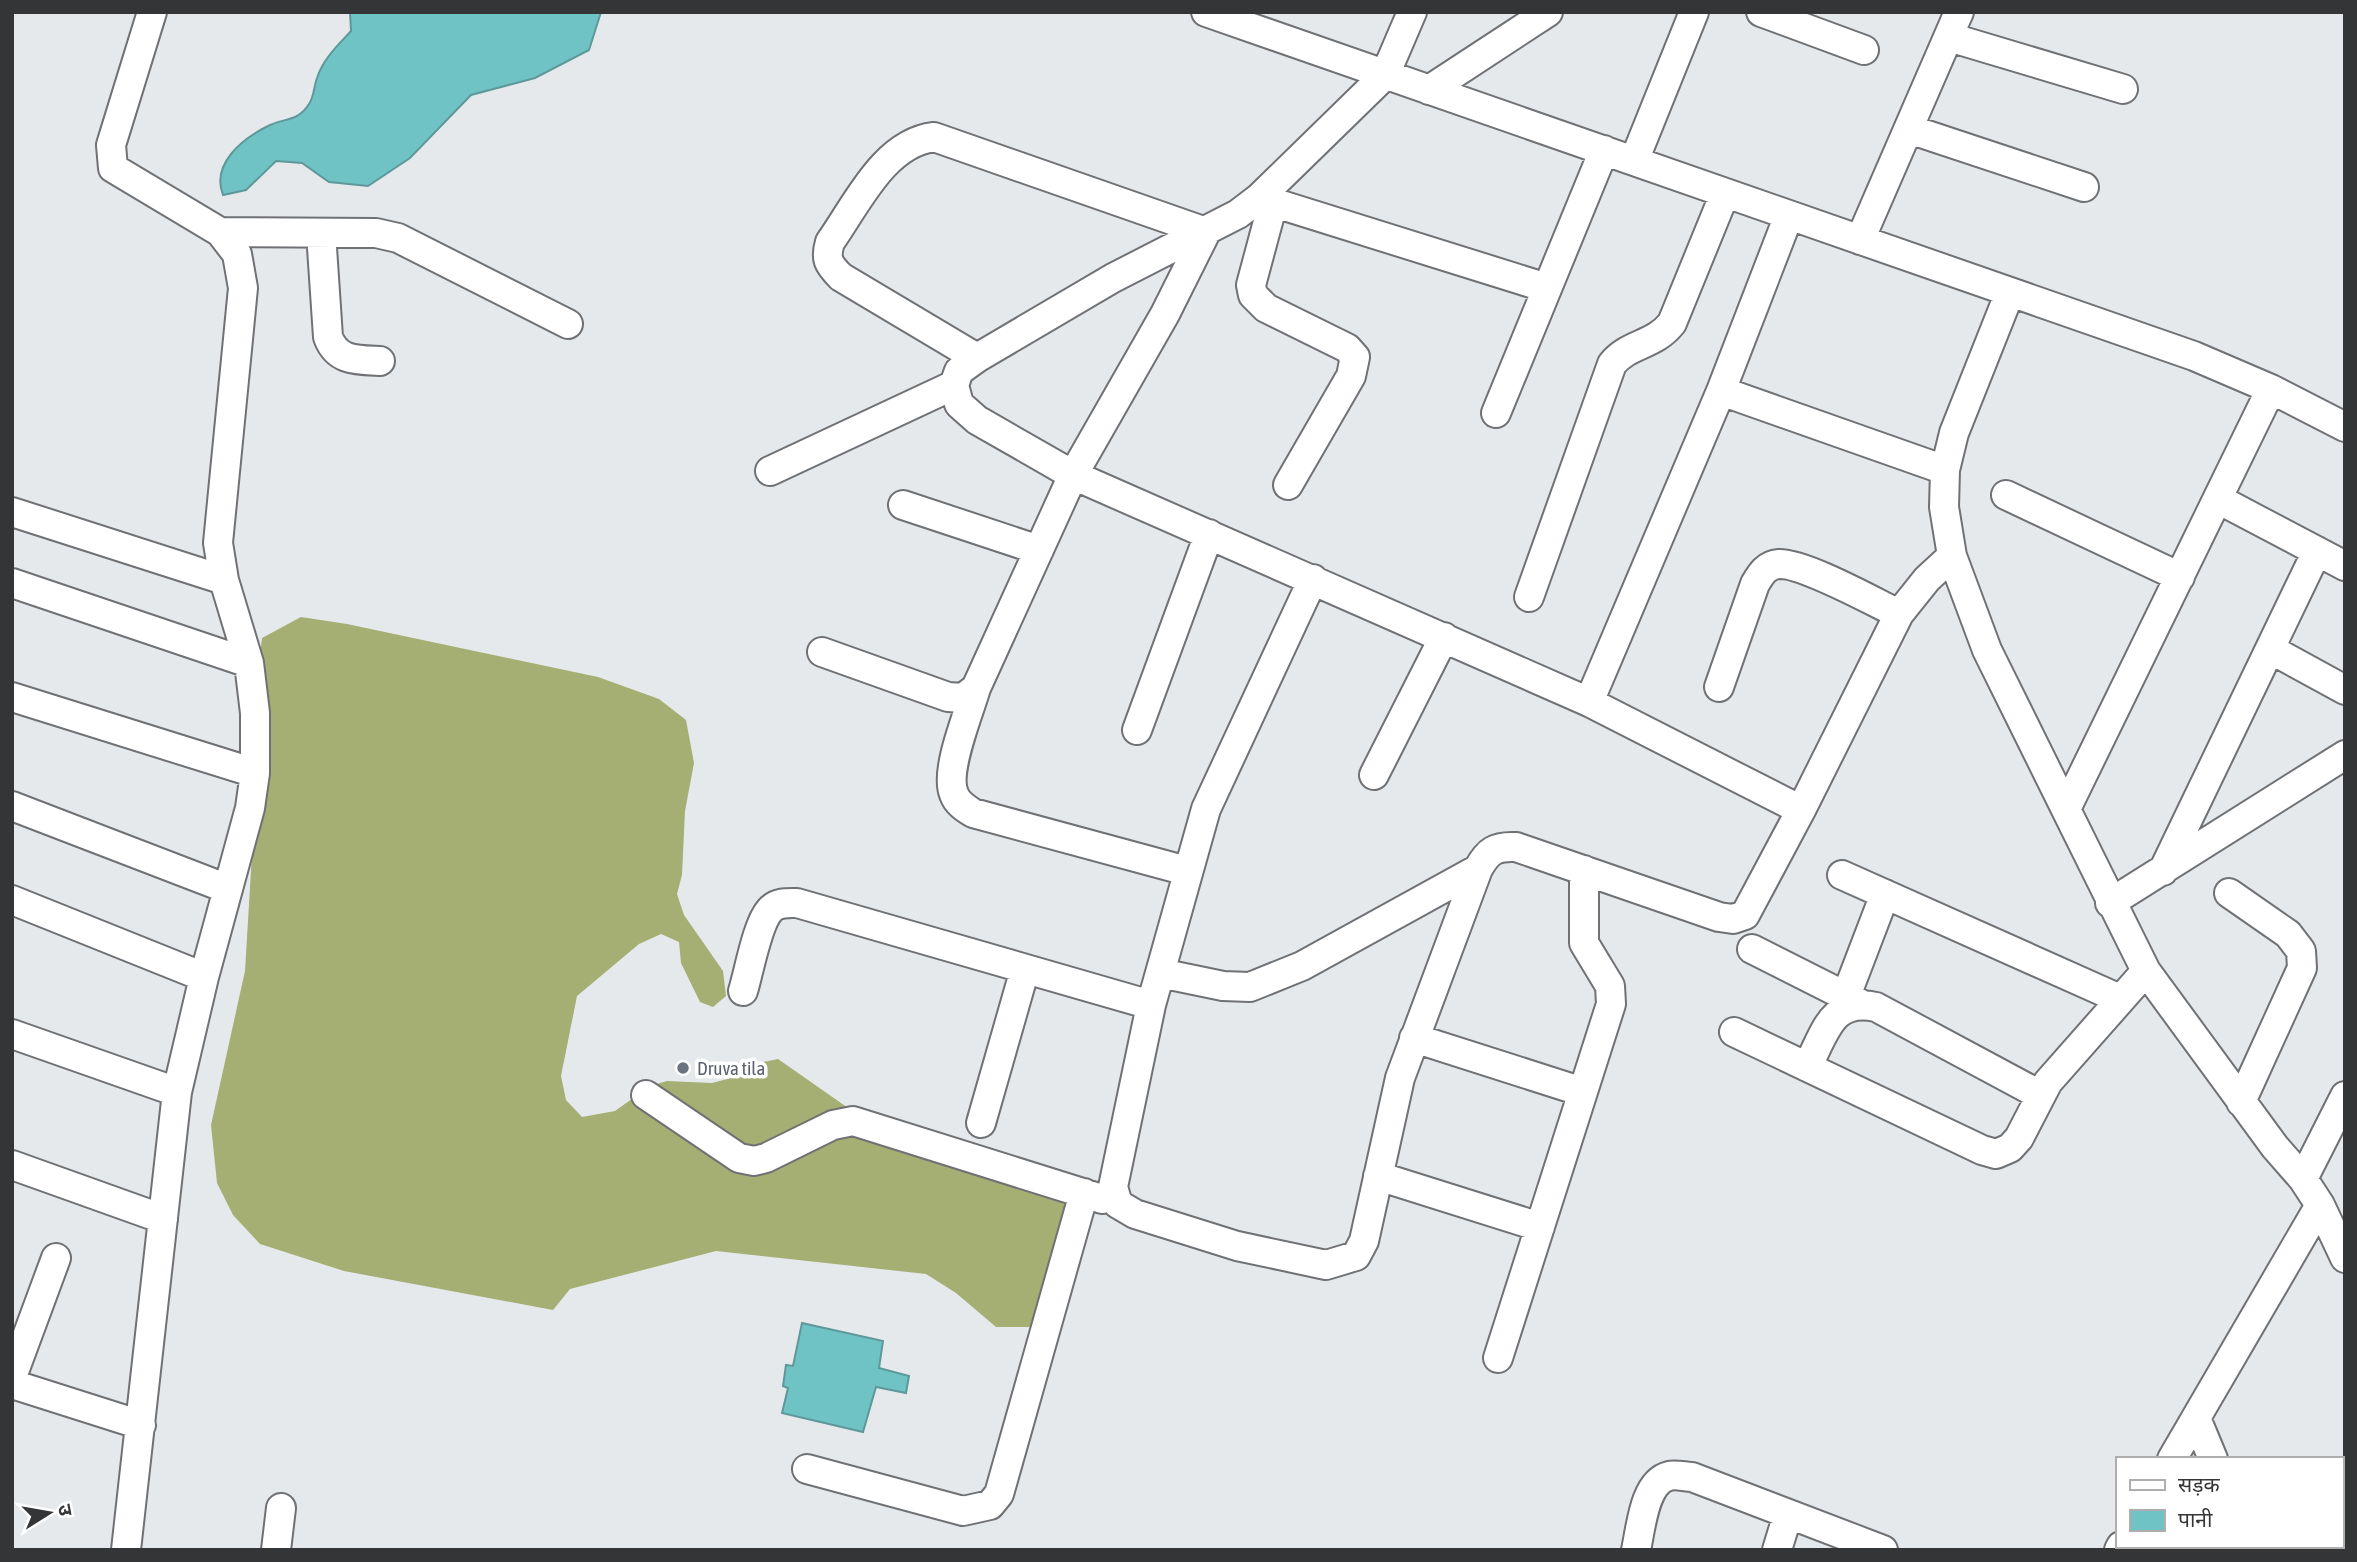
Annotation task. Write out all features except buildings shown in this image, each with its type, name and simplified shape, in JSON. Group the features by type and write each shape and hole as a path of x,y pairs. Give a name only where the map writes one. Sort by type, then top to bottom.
{"street":[{"path":"125,1550 177,1091 204,977 250,808 255,773 255,713 248,663 225,580 218,543 243,288 237,254 220,232 113,168 111,145 152,12"},
{"path":"1206,12 1241,18 1385,75 2194,356 2271,389 2345,427"},
{"path":"1412,12 1385,75 1266,200 1113,278 977,358 959,371 954,385 959,404 977,420 1073,475 1589,702 1801,810"},
{"path":"1429,90 1548,12"},
{"path":"1634,161 1694,12"},
{"path":"1761,12 1864,50"},
{"path":"1860,240 1954,25 2123,89"},
{"path":"1909,129 2084,187"},
{"path":"977,358 841,277 828,265 826,255 830,242 887,162 904,146 934,137 1206,232"},
{"path":"1496,413 1604,150"},
{"path":"1529,597 1612,364 1619,355 1662,336 1672,323 1725,192"},
{"path":"1266,200 1547,288"},
{"path":"1266,200 1251,285 1253,295 1266,308 1347,348 1355,357 1351,376 1289,485"},
{"path":"1589,702 1721,391 1789,215"},
{"path":"220,232 376,233 398,238 568,324"},
{"path":"1187,871 973,813 954,797 951,773 976,688 1073,475 1175,295 1206,232"},
{"path":"321,233 328,337 332,348 352,359 380,361"},
{"path":"2010,292 1954,433 1945,470 1944,507 1952,556 1987,650 2146,971 2241,1102 2303,1179 2320,1205 2345,1258"},
{"path":"770,471 954,385"},
{"path":"2066,809 2271,389"},
{"path":"1721,391 1945,470"},
{"path":"2006,495 2180,577"},
{"path":"2218,499 2345,566"},
{"path":"903,505 1039,550"},
{"path":"12,512 225,580"},
{"path":"1137,730 1209,534"},
{"path":"2163,871 2317,551"},
{"path":"646,1095 738,1158 754,1161 766,1158 833,1125 853,1121 1118,1204 1135,1214 1237,1246 1326,1265 1340,1263 1356,1256 1364,1241 1401,1078 1478,869 1487,853 1499,846 1516,847 1733,919 1745,915 1899,614 1927,579 1952,556"},
{"path":"1719,687 1755,584 1762,572 1770,566 1795,566 1899,614"},
{"path":"1118,1204 1113,1187 1114,1171 1151,1005 1206,809 1313,579"},
{"path":"12,583 248,663"},
{"path":"1374,775 1444,637"},
{"path":"2270,649 2345,690"},
{"path":"822,652 948,697 963,698 976,688"},
{"path":"12,697 255,773"},
{"path":"2110,903 2345,755"},
{"path":"12,806 228,889"},
{"path":"1160,973 1223,986 1250,987 1302,966 1478,869"},
{"path":"1498,1358 1611,1004 1610,986 1584,943 1584,870"},
{"path":"1842,875 2120,999"},
{"path":"2229,893 2288,934 2301,951 2302,968 2241,1102"},
{"path":"1807,1067 1836,1013 1854,1000 1885,894"},
{"path":"12,900 204,977"},
{"path":"743,991 764,921 771,909 783,903 797,904 1151,1005"},
{"path":"1752,948 1854,1000 1876,1007 2040,1095"},
{"path":"981,1123 1025,970"},
{"path":"1734,1032 1982,1150 1996,1154 2010,1148 2019,1138 2040,1095 2062,1064 2146,971"},
{"path":"12,1034 177,1091"},
{"path":"1414,1038 1583,1092"},
{"path":"2303,1179 2345,1096"},
{"path":"12,1166 163,1219"},
{"path":"1377,1176 1540,1227"},
{"path":"807,1469 963,1511 990,1506 999,1494 1084,1194"},
{"path":"2173,1457 2320,1205"},
{"path":"12,1377 57,1258"},
{"path":"12,1384 141,1425"},
{"path":"2196,1418 2212,1457"},
{"path":"1636,1550 1650,1494 1657,1482 1671,1475 1692,1477 1883,1550"},
{"path":"276,1550 281,1508"},
{"path":"1777,1550 1788,1514"}],"green space":[{"path":"301,617 347,624 598,677 659,699 686,720 694,763 685,811 682,875 677,894 684,915 723,971 726,996 713,1007 700,1002 681,963 679,942 661,934 639,944 577,996 561,1076 566,1100 582,1117 615,1111 650,1086 667,1081 712,1083 735,1077 759,1063 778,1059 861,1117 1058,1196 1072,1215 1035,1327 996,1327 956,1293 926,1274 716,1251 570,1289 553,1310 344,1271 260,1244 233,1215 217,1183 211,1125 245,971 253,837 258,674 262,638"}],"water":[{"path":"350,12 601,12 589,50 535,78 471,95 410,158 368,186 329,182 302,163 276,161 246,190 223,195 221,173 239,145 258,131 295,117 305,110 323,65 351,31"},
{"path":"802,1323 883,1341 879,1368 909,1376 906,1393 876,1387 863,1432 782,1413 788,1388 783,1386 786,1365 793,1366"}],"place":[{"name":"Druva tila","path":"683,1068"}]}
